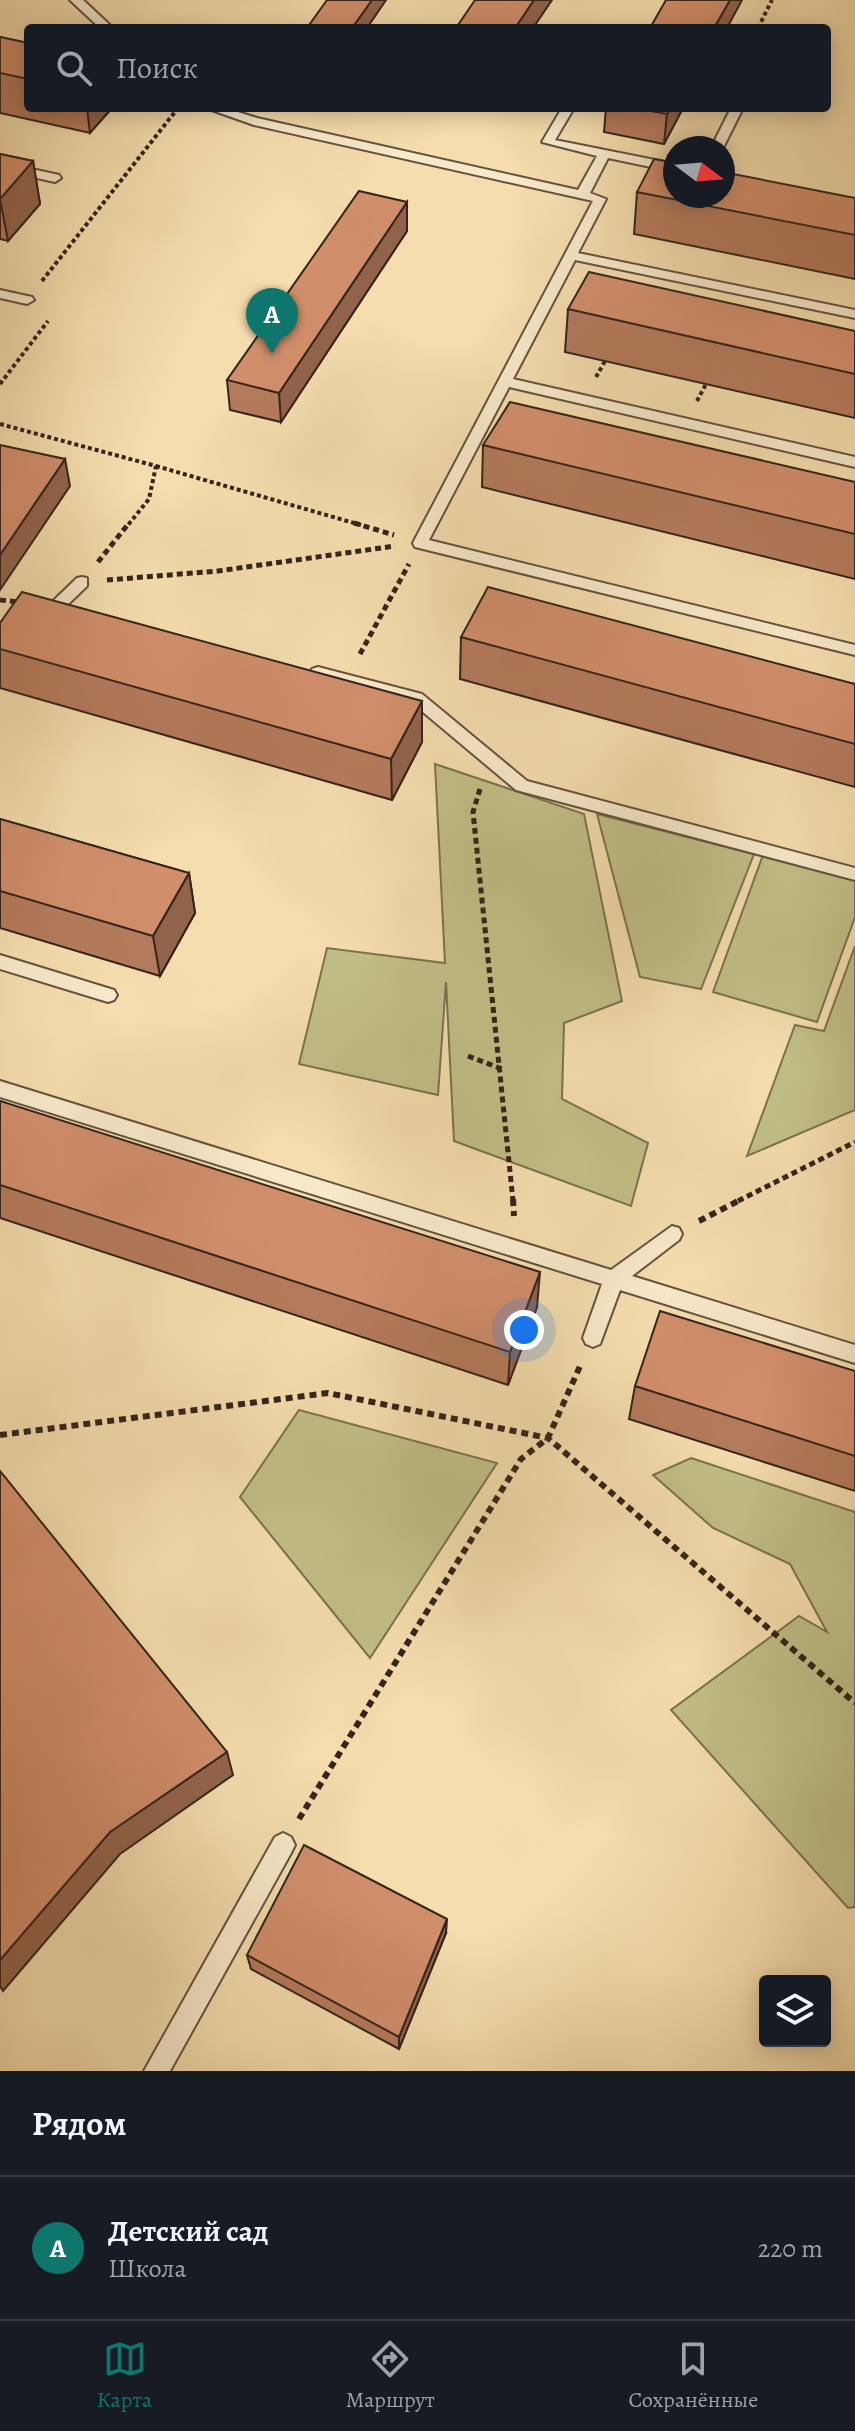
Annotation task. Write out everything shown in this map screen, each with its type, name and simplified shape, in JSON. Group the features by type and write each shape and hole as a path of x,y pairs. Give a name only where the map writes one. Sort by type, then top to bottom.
{"lane":[{"path":"76,0 103,24"},
{"path":"225,112 600,199 420,543 855,650"},
{"path":"566,112 548,142 663,166"},
{"path":"723,136 735,112"},
{"path":"582,195 604,154"},
{"path":"0,166 55,178"},
{"path":"571,255 855,314"},
{"path":"0,294 27,300"},
{"path":"505,382 855,462"},
{"path":"57,609 82,582"},
{"path":"300,669 416,698 522,786 855,874"},
{"path":"0,962 108,995"},
{"path":"0,1089 855,1354"},
{"path":"593,1338 614,1279 672,1234"},
{"path":"156,2071 283,1845"}],"path":[{"path":"760,24 772,0"},
{"path":"0,384 58,307 27,300 175,112"},
{"path":"0,424 420,543"},
{"path":"82,582 149,499 156,466"},
{"path":"82,582 218,571 420,543"},
{"path":"346,680 420,543"},
{"path":"488,758 473,812 502,1069 517,1249"},
{"path":"468,1056 502,1069"},
{"path":"672,1234 855,1142"},
{"path":"283,1845 521,1459 548,1438 593,1338"},
{"path":"0,1435 328,1393 548,1438 855,1703"}],"shaded area":[{"path":"435,764 584,814 622,1001 564,1023 562,1099 648,1143 631,1206 454,1141 446,982 438,1095 299,1064 327,948 445,963"},
{"path":"597,814 754,854 701,989 640,977"},
{"path":"763,855 855,878 855,917 817,1022 713,992"},
{"path":"855,946 855,1110 747,1156 795,1025 824,1031"},
{"path":"299,1410 497,1463 370,1658 240,1497"},
{"path":"691,1458 855,1512 855,1907 848,1908 671,1710 799,1616 827,1632 790,1564 713,1528 653,1475"}],"building":[{"path":"327,0 372,0 355,24 310,24"},
{"path":"475,0 534,0 518,24 459,24"},
{"path":"666,0 730,0 716,24 652,24"},
{"path":"0,37 24,42 24,78 0,73"},
{"path":"0,154 33,161 0,199"},
{"path":"654,159 663,161 663,197 637,192"},
{"path":"735,174 855,198 855,235 718,208 735,208"},
{"path":"359,191 407,202 279,393 227,380"},
{"path":"589,272 855,331 855,374 568,309"},
{"path":"510,402 855,482 855,534 483,445"},
{"path":"0,445 65,459 0,555"},
{"path":"488,587 855,684 855,744 461,637"},
{"path":"22,592 422,701 391,759 0,649 0,623"},
{"path":"0,819 189,873 153,936 0,891"},
{"path":"0,1101 540,1272 510,1352 0,1185"},
{"path":"660,1311 855,1371 855,1456 635,1386"},
{"path":"0,1471 227,1752 110,1832 0,1960"},
{"path":"304,1845 447,1919 399,2037 247,1955"}],"place":[{"name":"Детский сад","path":"272,354"}]}
